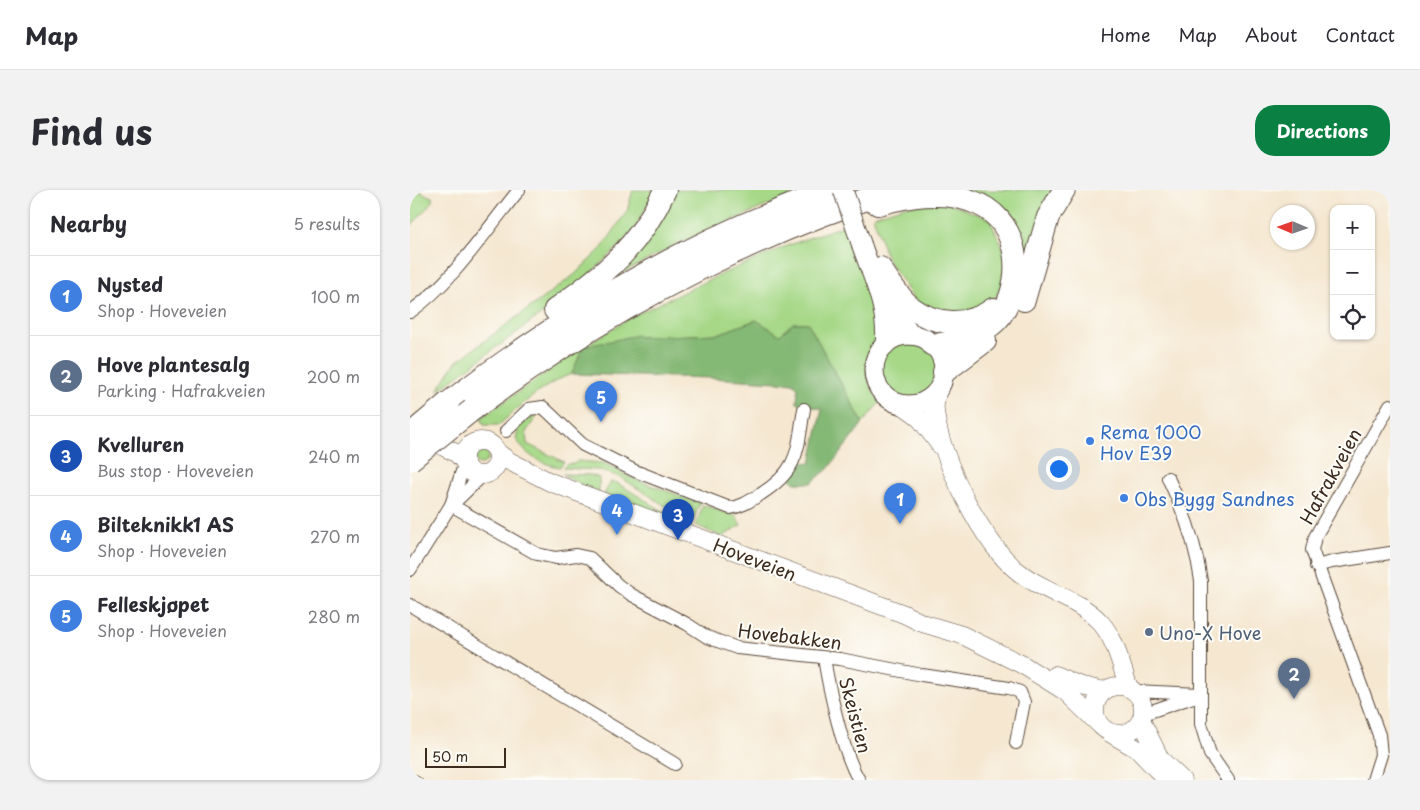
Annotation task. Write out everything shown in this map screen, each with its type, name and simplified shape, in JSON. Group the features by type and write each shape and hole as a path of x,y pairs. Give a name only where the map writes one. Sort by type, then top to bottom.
{"highway":[{"path":"448,403 460,382 607,271 623,256 641,234 665,190"},
{"path":"410,435 448,403 545,332 609,293 692,249 834,190"},
{"path":"410,460 472,410 560,348 654,292 765,240 894,190"},
{"path":"941,382 960,358 1005,327 1021,306 1048,217 1064,190"},
{"path":"816,219 895,200 928,195 949,196 972,201 995,215 1008,231 1012,242 1016,276 1003,312 982,330 958,342 933,344"},
{"path":"880,268 910,307 937,320 958,322 976,319 1008,298"}],"main road":[{"path":"843,190 880,268 894,308 911,335"},
{"path":"855,190 887,328 885,344 874,363 877,384 890,400 918,416 945,451"},
{"path":"885,344 902,336 911,335 923,338 933,344 941,357 941,382 935,410 945,451 973,514 1003,558 1020,573 1086,610 1100,623 1112,639 1131,689 1141,701 1142,717 1160,759 1182,780"},
{"path":"900,404 918,404 929,399 941,382"},
{"path":"410,426 444,437 491,443 498,453 498,460 487,473 473,472 456,453 410,431"},
{"path":"465,462 464,454 468,447 479,441"},
{"name":"Hoveveien","path":"498,453 509,462 550,482 904,614 922,623 962,635 1022,665 1066,692 1079,702 1104,728 1137,750 1167,780"},
{"name":"Hoveveien","path":"487,473 550,482"},
{"name":"Hoveveien","path":"904,614 952,622 978,632 1048,672 1078,685 1106,689"},
{"path":"1112,639 1106,689 1096,702 1094,710 1104,728 1125,733 1132,730 1142,717"},
{"path":"1106,689 1116,686 1131,689"}],"street":[{"path":"410,312 440,286 519,190"},
{"name":"Hafrakveien","path":"1373,780 1381,755 1379,736 1316,566 1312,550 1315,537 1390,405"},
{"path":"506,431 529,409 543,407 583,445 635,471 730,508 745,505 786,476 792,467 796,453 804,408"},
{"path":"410,570 451,505 465,462"},
{"path":"451,505 487,473"},
{"path":"1168,478 1188,523 1198,557 1202,613 1201,724 1204,738 1219,768 1228,780"},
{"name":"Hovebakken","path":"451,505 537,554 556,558 576,555 590,558 619,586 632,595 720,643 738,648 824,658 1009,688 1020,692 1024,702 1016,743"},
{"path":"1316,566 1390,553"},
{"path":"410,605 675,764"},
{"name":"Skeistien","path":"824,658 850,761 859,780"},
{"path":"1131,689 1200,694"},
{"path":"1142,717 1200,694"}],"green space":[{"path":"410,190 416,190 432,197 433,201 410,227"},
{"path":"633,190 655,190 633,233 569,294 437,391 456,362 574,275 602,248 627,211"},
{"path":"674,190 804,190 681,242 615,277"},
{"path":"956,190 1059,190 1028,267 1024,251"},
{"path":"947,202 989,219 1004,250 1006,261 1006,272 999,292 984,307 964,315 948,314 918,305 887,259 873,216 904,206"},
{"path":"848,224 877,309 879,335 869,356 867,370 869,383 880,402 863,423 808,323 793,323 780,335 756,320 718,334 638,337 583,347 633,316 722,274 789,245"},
{"path":"756,320 780,335 793,323 808,323 863,423 828,469 811,483 795,483 790,479 800,462 811,463 822,409 797,403 798,388 793,383 710,378 572,374 583,347 637,335 638,337 718,334"},
{"path":"909,341 926,346 934,354 939,371 934,388 926,396 909,401 892,396 884,388 879,371 884,354 892,346"},
{"path":"583,347 572,374 543,389 499,425 484,425 481,418"},
{"path":"534,416 537,416 526,432 527,444 564,462 560,467 547,464 529,455 516,439 519,427"},
{"path":"481,450 486,452 488,457 486,462 481,464 476,462 474,457 476,452"},
{"path":"578,461 604,463 631,478 700,503 692,523 620,477 599,470 563,468 567,464 574,464"},
{"path":"563,474 591,475 599,478 599,492 580,484"},
{"path":"611,482 617,483 665,512 670,516 669,519 604,494"},
{"path":"703,505 736,516 741,525 722,537 696,525"}],"railway":[{"path":"410,773 421,780"}],"place":[{"name":"Felleskjøpet","path":"601,422"},
{"name":"Rema 1000 Hov E39","path":"1090,441"},
{"name":"Obs Bygg Sandnes","path":"1124,498"},
{"name":"Nysted","path":"900,524"},
{"name":"Bilteknikk1 AS","path":"617,535"},
{"name":"Kvelluren","path":"678,540"},
{"name":"Uno-X Hove","path":"1149,632"},
{"name":"Hove plantesalg","path":"1294,699"}]}
